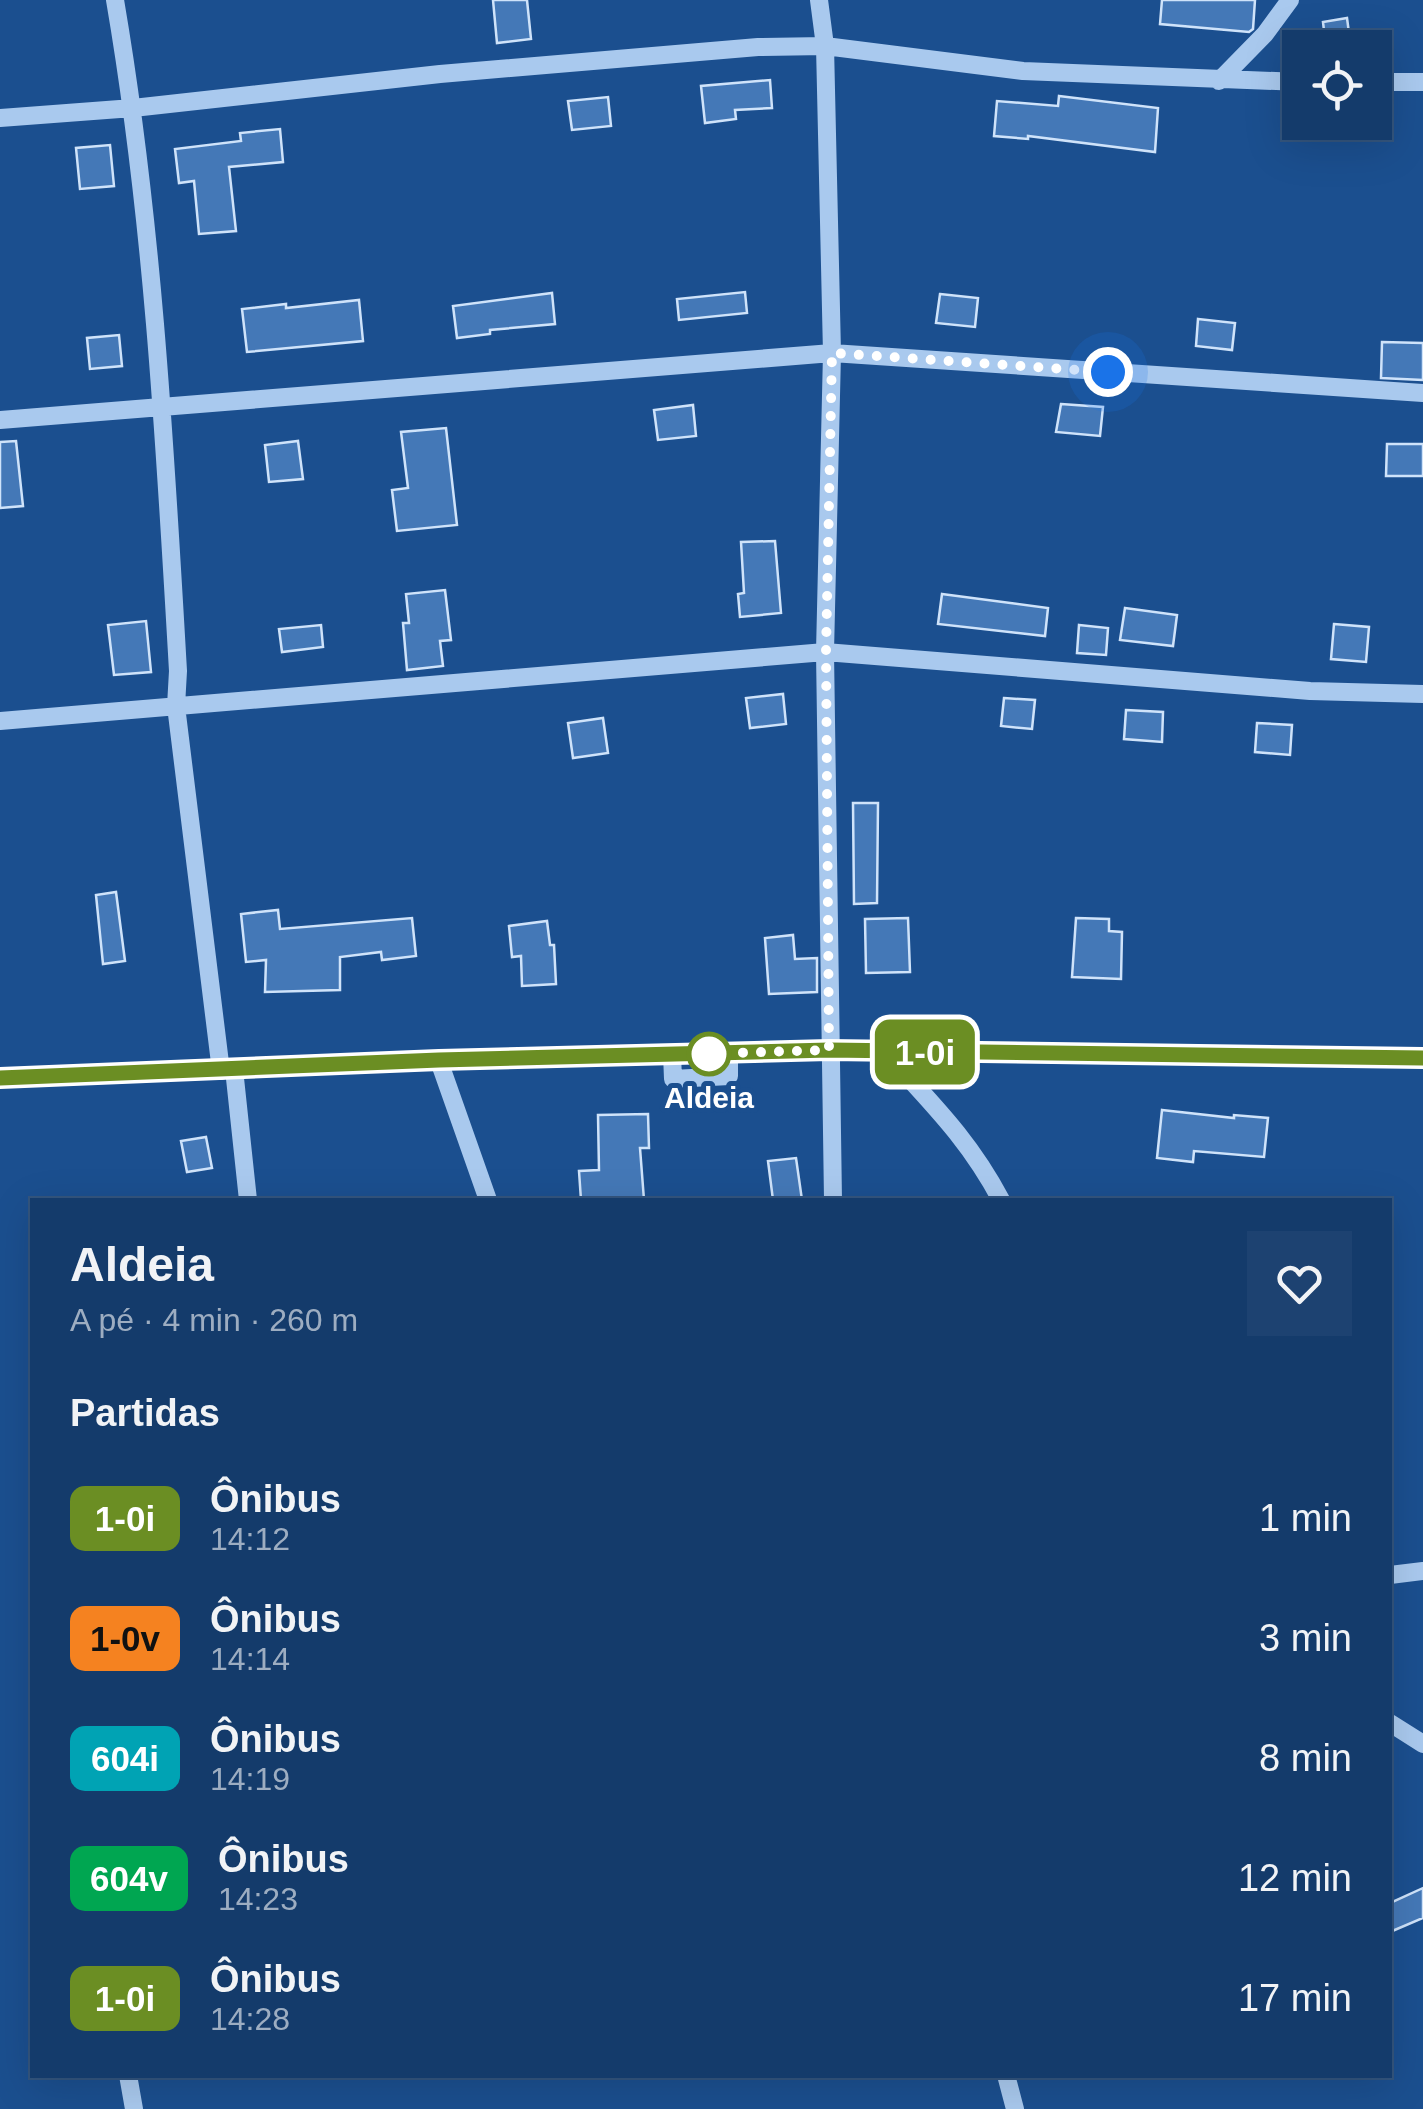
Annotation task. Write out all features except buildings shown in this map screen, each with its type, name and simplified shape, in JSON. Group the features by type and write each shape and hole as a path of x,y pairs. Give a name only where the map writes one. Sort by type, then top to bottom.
{"street":[{"path":"115,0 134,108 163,405 178,671 176,706 248,1198"},
{"path":"819,0 826,46 832,353 826,652 833,1198"},
{"path":"1219,81 1290,0"},
{"path":"0,118 758,47 826,46 1024,71 1282,82"},
{"path":"1392,82 1423,82"},
{"path":"0,420 832,353 1423,394"},
{"path":"0,721 826,652 1310,691 1423,694"},
{"path":"0,1078 439,1060 829,1050 1423,1058"},
{"path":"884,1051 957,1128 1000,1198"},
{"path":"439,1060 487,1198"},
{"path":"1392,1575 1423,1572"},
{"path":"1392,1724 1423,1744"},
{"path":"129,2078 134,2109"},
{"path":"1007,2078 1015,2109"}],"bus line":[{"name":"1-0i","path":"0,1078 439,1060 829,1050 1423,1058"}],"place":[{"name":"Aldeia","path":"709,1054"}],"route":[{"path":"709,1054 699,1054 829,1050 826,652 832,353 1108,372"}]}
